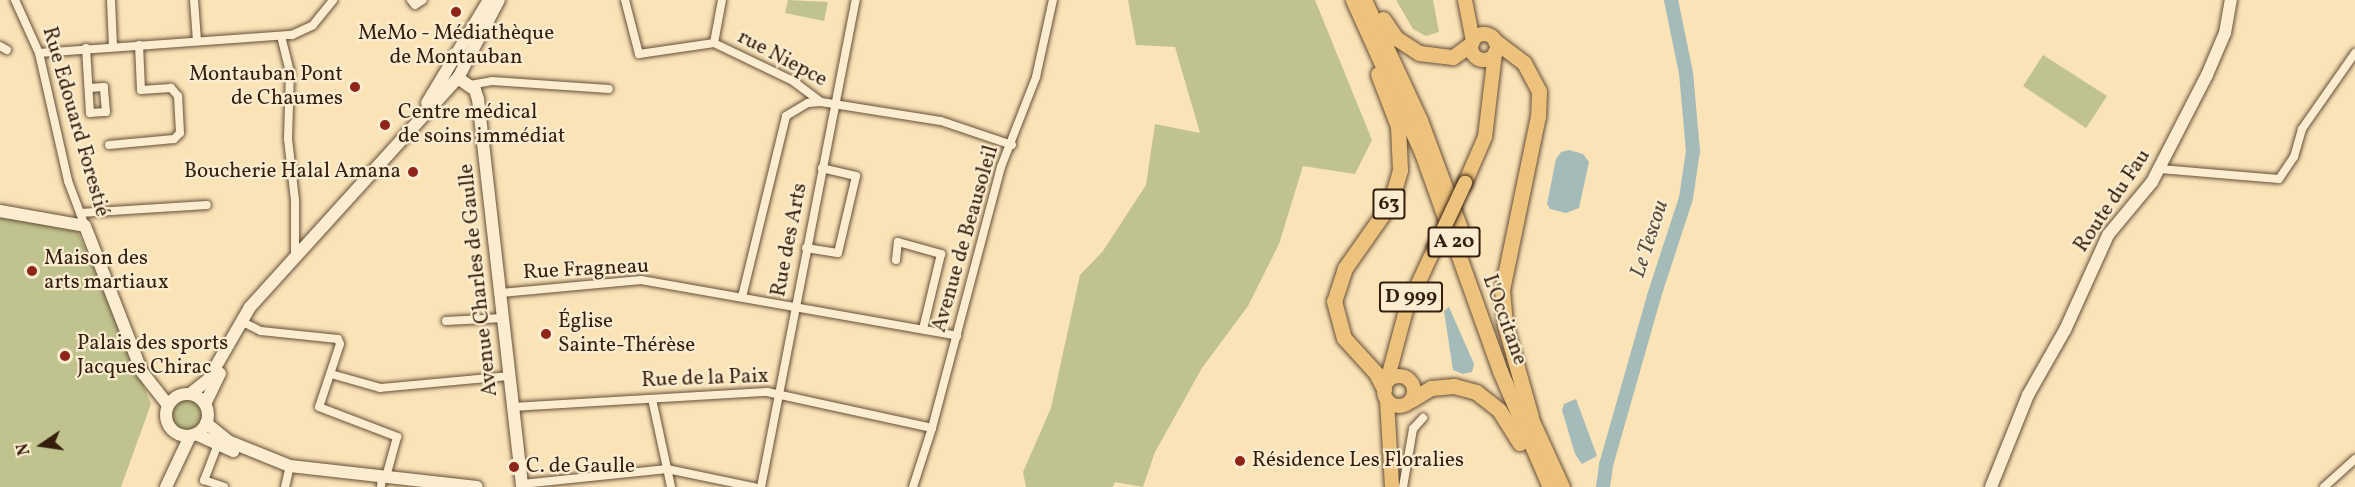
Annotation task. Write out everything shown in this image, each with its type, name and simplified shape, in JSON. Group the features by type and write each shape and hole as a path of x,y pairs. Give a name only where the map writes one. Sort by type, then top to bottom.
{"highway":[{"name":"63","path":"1346,0 1395,116 1401,162 1389,204 1340,277 1335,310 1344,338 1376,373 1386,390"},
{"name":"L'Occitane","path":"1353,0 1422,153 1500,371 1548,487"},
{"name":"L'Occitane","path":"1365,0 1432,148 1534,429 1562,487"},
{"path":"1372,0 1396,38 1419,53 1453,57 1474,48"},
{"path":"1493,43 1524,63 1539,91 1538,116 1502,290 1505,325 1534,429"},
{"path":"1409,401 1431,388 1454,386 1487,398 1506,419 1548,487"}],"main road":[{"name":"D 999","path":"1466,2 1474,48 1490,95"},
{"name":"D 999","path":"1392,487 1391,430 1386,390 1395,350 1406,310 1485,137 1493,43 1466,2"},
{"path":"1474,48 1493,43"},
{"path":"1474,48 1487,59 1493,43"},
{"path":"1391,430 1394,419 1409,401 1413,386 1395,350"},
{"path":"1408,379 1397,376 1386,390 1396,406 1409,401"}],"street":[{"name":"Rue Edouard Forestié","path":"15,0 39,53 68,181 85,226 137,356 173,401"},
{"path":"111,0 113,46"},
{"path":"195,0 197,41"},
{"path":"39,53 281,36 303,32 333,0"},
{"path":"404,136 454,74 499,0"},
{"path":"625,0 639,54 714,43 722,0"},
{"name":"Rue des Arts","path":"761,487 856,0"},
{"name":"Avenue de Beausoleil","path":"913,487 932,428 1001,167 1012,145 1036,77 1053,0"},
{"name":"Route du Fau","path":"1991,487 2036,378 2065,330 2108,235 2160,169 2217,53 2231,0"},
{"path":"477,487 383,480 284,464 193,435 177,434 167,423 173,401 190,394 208,380 241,321 295,256 445,94 486,6"},
{"path":"281,36 290,71 288,140 295,200 295,256"},
{"name":"rue Niepce","path":"714,43 793,81 821,102 957,125 1012,145"},
{"path":"109,145 174,139 180,133 178,96 171,88 141,90 139,45"},
{"path":"86,48 89,88"},
{"path":"2160,169 2275,181 2285,176 2302,129 2355,53"},
{"path":"454,74 470,85 492,81 609,89"},
{"name":"Avenue Charles de Gaulle","path":"470,85 478,99 522,485"},
{"path":"742,297 786,116 808,103 821,102"},
{"path":"806,248 838,253 856,176 822,168"},
{"path":"80,213 207,205"},
{"path":"0,211 85,226"},
{"path":"896,260 898,242 941,255 923,329"},
{"name":"Rue Fragneau","path":"501,293 642,280 957,336"},
{"path":"446,321 503,318"},
{"path":"241,321 261,331 334,337 340,344 320,407 397,437 383,480"},
{"path":"241,321 205,404 206,423 228,441 284,464"},
{"path":"331,374 380,388 509,376"},
{"name":"Rue de la Paix","path":"512,407 779,393 932,428"},
{"path":"190,394 205,404"},
{"path":"652,399 671,487"},
{"path":"1403,487 1413,429 1423,418"},
{"path":"166,487 193,435 206,423"},
{"path":"166,487 177,434"},
{"path":"218,444 204,480 224,487"},
{"path":"2324,487 2355,459"},
{"path":"284,464 285,487"},
{"path":"522,485 667,469 754,487"}],"green space":[{"path":"788,0 828,2 824,21 785,13"},
{"path":"1128,0 1315,0 1372,140 1355,174 1303,166 1279,244 1248,306 1202,368 1155,452 1143,487 1115,482 1113,487 1026,487 1023,472 1051,408 1080,275 1103,251 1146,185 1155,124 1200,133 1175,47 1136,45"},
{"path":"1396,0 1433,0 1439,32 1426,36 1413,29"},
{"path":"2043,55 2107,96 2086,128 2023,86"},
{"name":"Palais des sports Jacques Chirac","path":"0,215 77,231 97,273 151,404 121,487 0,487"},
{"path":"186,398 198,403 203,415 198,427 186,432 174,427 169,415 174,403"}],"water":[{"path":"1569,150 1583,154 1589,162 1579,208 1566,213 1550,209 1547,204 1556,159 1561,152"},
{"path":"1449,307 1474,364 1472,372 1463,374 1453,370 1444,311"},
{"path":"1576,399 1597,456 1582,464 1575,454 1562,410 1564,404"}],"waterway":[{"name":"Le Tescou","path":"1603,487 1606,465 1654,296 1686,198 1693,151 1686,73 1671,0"}],"place":[{"name":"MeMo - Médiathèque de Montauban","path":"456,12"},
{"name":"Montauban Pont de Chaumes","path":"355,87"},
{"name":"Centre médical de soins immédiat","path":"385,125"},
{"name":"Boucherie Halal Amana","path":"413,172"},
{"name":"Maison des arts martiaux","path":"32,271"},
{"name":"Église Sainte-Thérèse","path":"546,334"},
{"name":"Palais des sports Jacques Chirac","path":"65,356"},
{"name":"Résidence Les Floralies","path":"1240,461"},
{"name":"C. de Gaulle","path":"514,467"}]}
